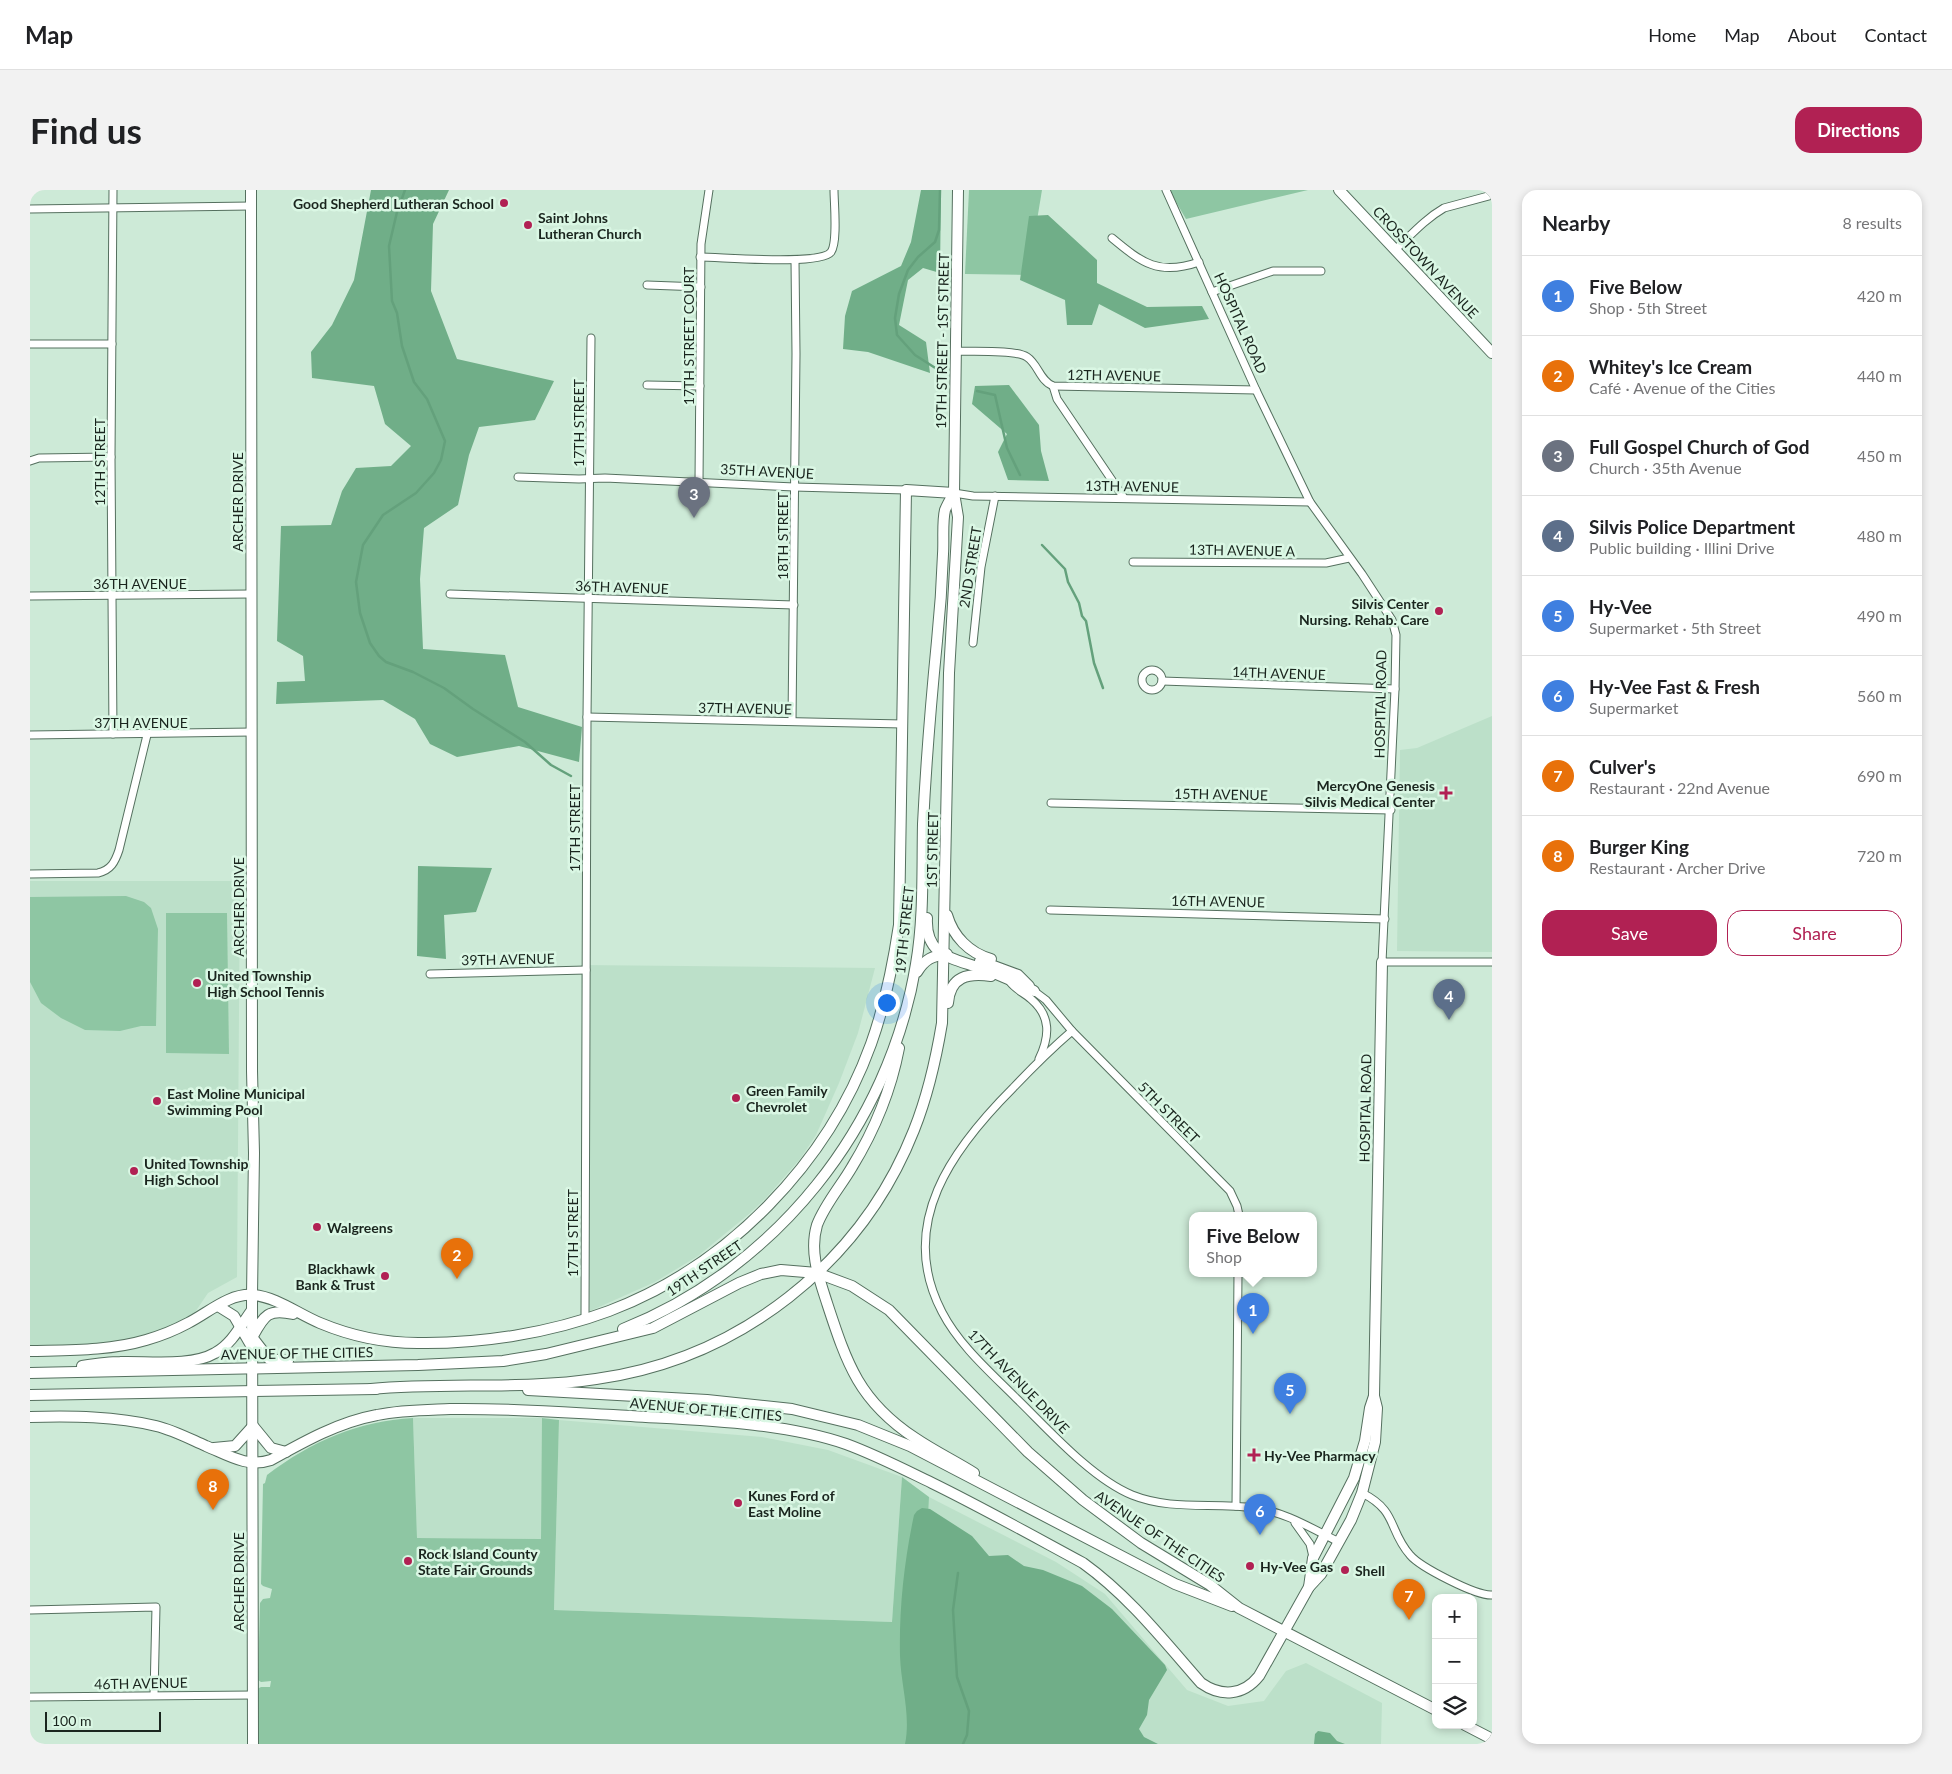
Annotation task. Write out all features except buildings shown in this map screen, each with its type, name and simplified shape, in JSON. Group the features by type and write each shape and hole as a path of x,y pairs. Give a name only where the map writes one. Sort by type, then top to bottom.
{"main road":[{"name":"ARCHER DRIVE","path":"251,190 252,1071 254,1152 252,1295 253,1744"},
{"name":"19TH STREET - 1ST STREET","path":"954,493 958,190"},
{"name":"CROSSTOWN AVENUE","path":"1339,190 1492,353"},
{"name":"35TH AVENUE","path":"906,490 954,493"},
{"name":"19TH STREET","path":"815,1152 842,1109 871,1044 891,973 898,925 906,490"},
{"name":"19TH STREET","path":"587,1343 640,1323 691,1296 736,1265 789,1218 818,1185 858,1126 873,1099 890,1059 914,977 921,922 924,795 928,729 941,602 945,510 954,493"},
{"name":"1ST STREET","path":"817,1273 857,1229 881,1195 902,1158 918,1120 932,1078 942,1023 949,673 958,517 954,493"},
{"path":"924,795 929,866 927,933 932,944 951,959 980,968 1032,989"},
{"path":"945,905 952,927 967,946 977,955 1021,971 1032,989"},
{"path":"914,977 926,960 944,954 955,954 1018,975 1032,989"},
{"name":"HOSPITAL ROAD","path":"1308,1586 1321,1574 1337,1541 1351,1520 1362,1493 1375,1442 1377,1408 1374,1396 1382,962"},
{"path":"902,1158 914,1141 932,1096 942,1058 948,1023 949,996 952,987 966,976 979,975 1006,978"},
{"name":"AVENUE OF THE CITIES","path":"907,1006 896,1065 879,1115 852,1168 827,1205 818,1225 814,1243 817,1273 843,1353 859,1383 878,1408 891,1421 916,1439 1025,1506"},
{"name":"AVENUE OF THE CITIES","path":"252,1295 267,1298 304,1316 353,1335 390,1342 473,1341 538,1331 610,1311 664,1285 694,1267 722,1247 776,1199 815,1152"},
{"name":"AVENUE OF THE CITIES","path":"30,1373 446,1364 503,1361 546,1354 653,1328 739,1283 761,1274 781,1270 817,1273 852,1286 889,1310 999,1423 1051,1473 1083,1500 1141,1543 1210,1585 1239,1608"},
{"path":"371,1388 550,1384 597,1379 633,1372 670,1362 714,1345 752,1324 775,1308 817,1273"},
{"path":"30,1351 108,1347 146,1340 186,1324 237,1296 252,1295"},
{"path":"218,1306 234,1316 240,1328 266,1356 278,1361 376,1359 446,1364"},
{"path":"30,1373 106,1363 200,1359 220,1350 230,1342 252,1310"},
{"path":"252,1342 262,1319 268,1314 283,1312 304,1316"},
{"name":"AVENUE OF THE CITIES","path":"30,1395 371,1388 553,1391 692,1398 792,1409 830,1417 879,1433 910,1446 1175,1584 1239,1608 1432,1708"},
{"name":"AVENUE OF THE CITIES","path":"90,1394 234,1391"},
{"name":"HOSPITAL ROAD","path":"1284,1632 1308,1586 1314,1558 1356,1472 1365,1441 1370,1408 1374,1396"},
{"name":"AVENUE OF THE CITIES","path":"253,1463 263,1463 329,1430 355,1420 380,1414 422,1410 514,1409 757,1426 811,1434 846,1444 878,1457 951,1493 1083,1563 1099,1574 1123,1597 1201,1683 1210,1689 1233,1693 1248,1687 1259,1676 1284,1632"},
{"path":"30,1417 89,1416 128,1420 169,1430 232,1458 253,1463"},
{"path":"212,1448 235,1446 253,1426 271,1448 286,1452"},
{"name":"AVENUE OF THE CITIES","path":"1308,1644 1421,1703"},
{"path":"1473,1729 1492,1739"}],"street":[{"name":"12TH STREET","path":"113,190 111,457 113,734"},
{"name":"17TH STREET COURT","path":"699,482 700,256 709,190"},
{"path":"700,256 795,260 819,258 831,252 834,242 834,190"},
{"name":"HOSPITAL ROAD","path":"1166,190 1256,390 1310,502 1362,574 1392,620 1396,635 1395,689 1391,810 1382,962"},
{"path":"1395,250 1438,211 1492,195"},
{"path":"30,209 251,206"},
{"path":"1112,238 1138,259 1156,266 1176,268 1199,262"},
{"name":"18TH STREET","path":"792,721 796,354 795,260"},
{"path":"1212,292 1273,271 1321,270"},
{"path":"647,285 701,287"},
{"name":"17TH STREET","path":"585,1319 587,598 591,338"},
{"path":"30,344 112,344"},
{"name":"12TH AVENUE","path":"955,351 1014,353 1026,356 1044,379 1053,386 1256,390"},
{"path":"647,385 700,386"},
{"path":"1053,386 1057,398 1124,498"},
{"path":"30,455 39,458"},
{"path":"30,460 39,458 111,457"},
{"name":"35TH AVENUE","path":"518,477 906,490"},
{"name":"13TH AVENUE","path":"954,493 973,496 1310,502"},
{"name":"2ND STREET","path":"973,643 979,584 995,496"},
{"name":"13TH AVENUE A","path":"1133,562 1326,563 1349,558"},
{"name":"36TH AVENUE","path":"30,596 251,594"},
{"name":"36TH AVENUE","path":"450,594 794,606"},
{"name":"14TH AVENUE","path":"1162,681 1395,689"},
{"name":"37TH AVENUE","path":"587,717 903,724"},
{"name":"37TH AVENUE","path":"30,735 147,735 252,732"},
{"path":"30,874 92,873 104,872 110,868 119,850 147,735"},
{"name":"15TH AVENUE","path":"1051,803 1391,810"},
{"name":"16TH AVENUE","path":"1050,910 1385,919"},
{"path":"1382,962 1492,962"},
{"name":"39TH AVENUE","path":"430,974 586,970"},
{"path":"1006,978 1042,1010 1047,1030 1043,1049 1037,1063"},
{"path":"1032,989 1046,1000 1072,1031"},
{"name":"17TH AVENUE DRIVE","path":"1072,1031 1037,1063 985,1116 956,1153 936,1191 928,1218 925,1248 930,1279 941,1311 957,1336 995,1378 1093,1470 1119,1488 1139,1497 1166,1504 1236,1506 1266,1510 1294,1520 1337,1541"},
{"name":"5TH STREET","path":"1072,1031 1230,1191 1238,1212"},
{"path":"1236,1506 1238,1277"},
{"path":"1362,1493 1375,1500 1386,1511 1401,1543 1411,1557 1458,1585 1475,1592 1492,1595"},
{"path":"1294,1520 1310,1544 1314,1558"},
{"path":"30,1610 156,1607 154,1621 154,1695"},
{"name":"46TH AVENUE","path":"30,1697 253,1695"}],"shaded area":[{"path":"969,190 1042,190 1028,275 965,274"},
{"path":"1169,190 1308,190 1186,219"},
{"name":"MercyOne Genesis Silvis Medical Center","path":"1492,716 1492,952 1397,951 1400,750 1417,748"},
{"name":"United Township High School","path":"30,881 240,881 237,1277 208,1293 187,1324 146,1340 30,1351"},
{"path":"126,896 144,902 151,908 158,929 156,1026 141,1026 120,1031 85,1030 61,1018 41,1003 30,982 30,897"},
{"name":"United Township High School Tennis","path":"166,913 227,913 229,1054 166,1053"},
{"path":"581,965 875,968 858,1033 839,1083 816,1135 800,1159 766,1198 698,1256 655,1282 590,1311"},
{"path":"413,1418 543,1418 541,1539 417,1538"},
{"name":"Rock Island County State Fair Grounds","path":"413,1418 417,1538 541,1539 542,1418 559,1420 554,1610 892,1622 902,1477 929,1497 918,1744 258,1744 257,1689 270,1687 271,1681 261,1682 258,1680 260,1603 263,1599 270,1598 272,1589 261,1584 263,1484 267,1475 301,1452 336,1435 373,1423"},
{"path":"559,1420 762,1437 828,1450 902,1477 892,1622 554,1610"},
{"path":"929,1497 1056,1562 1105,1594 1187,1690 1228,1706 1264,1701 1286,1671 1306,1663 1382,1703 1381,1744 918,1744"}],"green space":[{"path":"371,190 449,190 433,224 431,291 457,359 554,381 535,420 479,427 469,455 458,505 424,528 420,579 423,649 505,655 518,707 582,727 579,762 519,746 457,757 430,744 415,719 383,700 276,704 277,682 305,681 303,656 277,641 281,526 331,525 342,491 356,468 391,466 411,446 385,424 374,386 312,378 311,352 332,325 354,280"},
{"path":"921,190 941,190 940,273 923,268 908,280 899,325 926,342 930,373 868,352 843,349 845,316 852,291 901,266 911,242"},
{"path":"1048,215 1097,260 1097,283 1147,307 1202,306 1209,319 1145,328 1099,304 1092,325 1067,325 1065,300 1020,280 1029,216"},
{"path":"1009,385 1039,425 1041,451 1049,481 1008,480 998,452 1007,434 972,404 975,386"},
{"path":"418,866 492,868 476,912 444,915 446,959 417,956"},
{"path":"922,1508 930,1509 972,1536 989,1556 1008,1555 1024,1566 1043,1570 1082,1586 1112,1609 1165,1665 1167,1670 1149,1700 1147,1715 1139,1729 1144,1737 1158,1744 905,1744 907,1722 900,1656 901,1603 907,1550 914,1515"},
{"path":"1318,1731 1330,1733 1337,1741 1345,1744 1314,1744 1315,1734"}],"waterway":[{"path":"405,190 397,212 389,246 392,301 397,313 402,346 414,382 427,399 445,441 441,460 434,473 416,493 383,515 363,545 356,582 360,613 370,643 386,662 413,672 444,688 525,742 551,765 571,776"},
{"path":"940,190 939,230 935,242 918,257 908,270 899,294 895,318 897,335 915,355 940,371"},
{"path":"977,391 995,395 1007,448 1020,475"},
{"path":"1042,545 1065,569 1068,582 1079,603 1082,616 1086,621 1094,663 1103,688"},
{"path":"958,1573 953,1610 957,1677 969,1711 967,1735 963,1744"}],"place":[{"name":"Good Shepherd Lutheran School","path":"504,203"},
{"name":"Saint Johns Lutheran Church","path":"528,225"},
{"name":"Full Gospel Church of God","path":"694,518"},
{"name":"Silvis Center Nursing. Rehab. Care","path":"1439,611"},
{"name":"MercyOne Genesis Silvis Medical Center","path":"1446,793"},
{"name":"United Township High School Tennis","path":"197,983"},
{"name":"Silvis Police Department","path":"1449,1020"},
{"name":"Green Family Chevrolet","path":"736,1098"},
{"name":"East Moline Municipal Swimming Pool","path":"157,1101"},
{"name":"United Township High School","path":"134,1171"},
{"name":"Walgreens","path":"317,1227"},
{"name":"Blackhawk Bank & Trust","path":"385,1276"},
{"name":"Whitey's Ice Cream","path":"457,1279"},
{"name":"Five Below","path":"1253,1334"},
{"name":"Hy-Vee","path":"1290,1414"},
{"name":"Hy-Vee Pharmacy","path":"1254,1455"},
{"name":"Kunes Ford of East Moline","path":"738,1503"},
{"name":"Burger King","path":"213,1510"},
{"name":"Hy-Vee Fast & Fresh","path":"1260,1535"},
{"name":"Rock Island County State Fair Grounds","path":"408,1561"},
{"name":"Hy-Vee Gas","path":"1250,1566"},
{"name":"Shell","path":"1345,1570"},
{"name":"Culver's","path":"1409,1620"}]}
